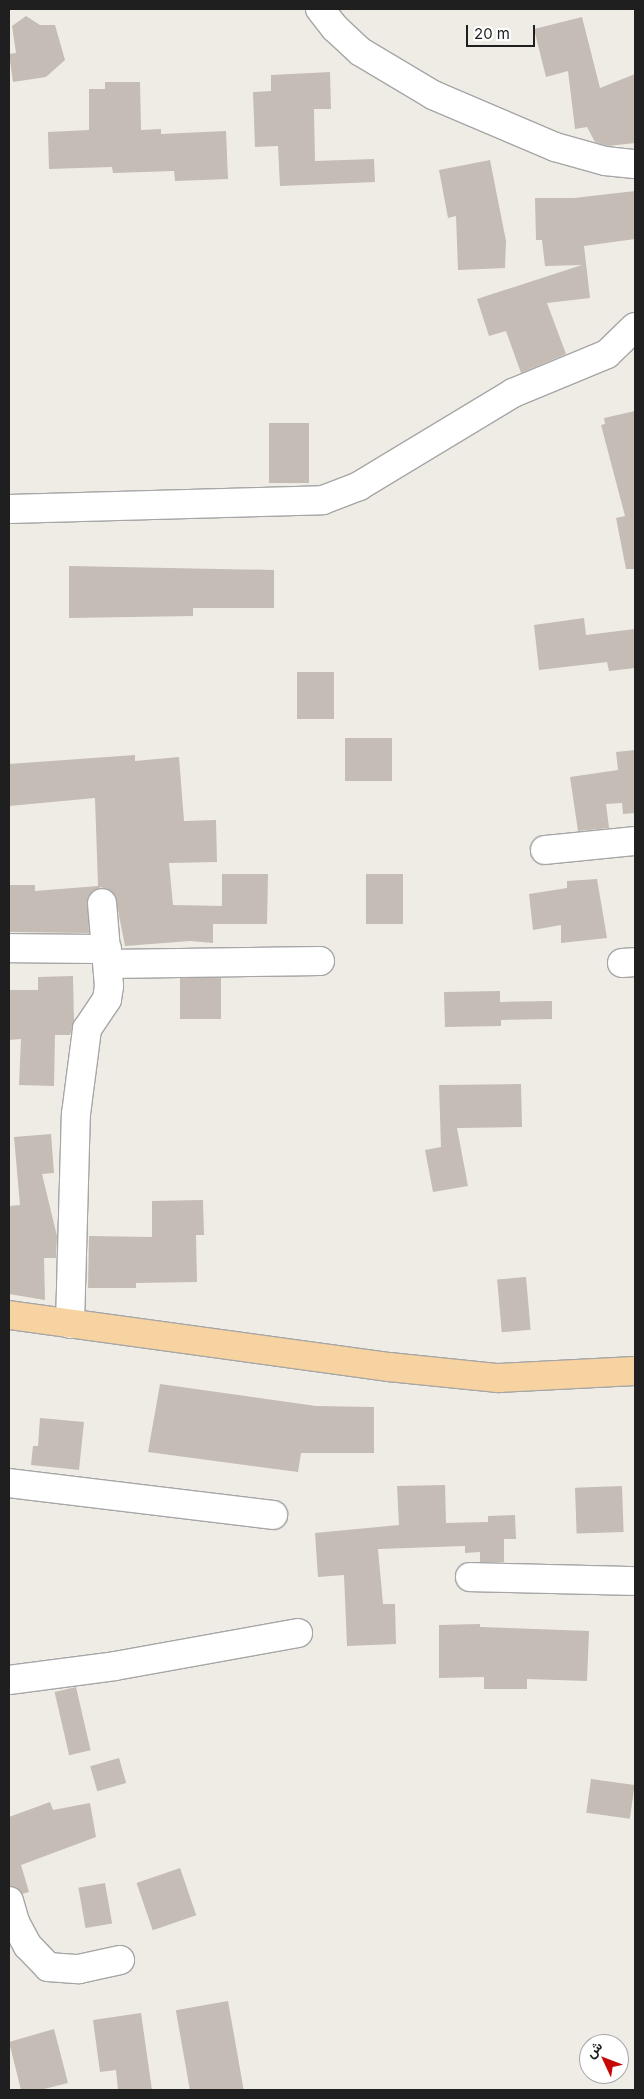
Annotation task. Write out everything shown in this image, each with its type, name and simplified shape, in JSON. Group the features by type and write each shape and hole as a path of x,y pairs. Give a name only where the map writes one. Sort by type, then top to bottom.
{"main road":[{"path":"9,1315 389,1367 498,1378 635,1371"}],"street":[{"path":"320,9 335,28 361,52 433,95 555,147 605,161 635,164"},
{"path":"9,509 323,500 359,486 514,393 607,354 635,327"},
{"path":"545,850 635,841"},
{"path":"70,1324 76,1114 87,1029 107,999 108,956 102,903"},
{"path":"9,948 108,956 320,961"},
{"path":"9,1483 273,1515"},
{"path":"470,1577 635,1580"},
{"path":"9,1680 115,1666 298,1633"},
{"path":"9,1901 15,1922 28,1946 48,1967 79,1969 120,1960"}],"building":[{"path":"26,16 40,25 55,25 65,60 46,77 13,82 9,54 16,53 12,26"},
{"path":"582,17 600,88 635,74 635,143 608,146 595,142 587,127 575,129 568,71 546,77 534,29"},
{"path":"330,72 331,109 314,109 315,161 374,159 375,182 280,186 278,146 255,147 253,92 271,91 271,75"},
{"path":"105,82 140,82 141,130 161,129 161,134 226,131 228,179 175,181 174,171 113,173 112,167 49,169 48,132 89,130 89,89 105,89"},
{"path":"490,160 506,241 505,268 458,270 456,216 448,218 439,170"},
{"path":"635,191 635,239 584,246 590,298 547,303 566,354 521,373 506,331 489,336 477,299 582,265 545,266 542,240 536,240 535,198 574,198"},
{"path":"635,411 635,569 626,569 616,518 625,516 601,425 605,424 604,418"},
{"path":"269,423 309,423 309,483 269,483"},
{"path":"69,566 274,570 274,608 193,608 193,616 69,618"},
{"path":"584,618 586,635 635,629 635,668 609,671 607,662 539,670 534,625"},
{"path":"297,672 334,672 334,719 297,719"},
{"path":"345,738 392,738 392,781 345,781"},
{"path":"635,750 635,813 623,814 622,803 606,804 609,828 578,831 570,777 618,770 616,752"},
{"path":"135,755 135,761 179,757 184,821 216,820 217,862 169,863 173,905 222,906 222,874 268,874 267,924 213,924 213,943 190,941 125,946 115,895 101,887 88,897 89,933 9,932 9,885 35,885 35,891 98,886 95,798 9,806 9,764"},
{"path":"366,874 403,874 403,924 366,924"},
{"path":"597,879 607,938 561,943 561,925 533,930 529,894 567,888 567,881"},
{"path":"73,976 74,1021 70,1035 55,1035 54,1086 19,1085 21,1039 9,1040 9,990 38,990 38,977"},
{"path":"180,978 221,978 221,1019 180,1019"},
{"path":"500,991 500,1002 552,1001 552,1019 501,1020 501,1026 445,1027 444,992"},
{"path":"521,1084 522,1127 457,1128 468,1186 433,1192 425,1150 441,1147 439,1085"},
{"path":"51,1134 54,1173 42,1174 57,1236 56,1258 44,1258 45,1300 9,1294 9,1206 20,1205 14,1137"},
{"path":"203,1200 204,1235 196,1235 197,1282 136,1283 136,1288 88,1288 89,1236 152,1237 152,1201"},
{"path":"526,1277 531,1330 502,1332 497,1280"},
{"path":"160,1384 316,1406 374,1407 374,1453 301,1453 298,1472 148,1452"},
{"path":"40,1418 84,1422 79,1470 31,1465 33,1446 38,1446"},
{"path":"445,1485 446,1523 488,1522 488,1516 515,1515 516,1539 504,1539 504,1562 480,1562 480,1552 465,1553 465,1546 378,1549 383,1604 395,1604 396,1644 347,1646 344,1575 318,1577 315,1533 399,1525 397,1486"},
{"path":"622,1486 624,1532 577,1534 575,1488"},
{"path":"480,1624 480,1627 589,1631 587,1681 527,1679 527,1689 484,1689 484,1677 439,1678 439,1625"},
{"path":"76,1687 91,1750 69,1755 55,1692"},
{"path":"119,1758 126,1783 97,1791 90,1766"},
{"path":"591,1779 635,1785 630,1819 586,1813"},
{"path":"50,1802 53,1810 90,1803 96,1837 21,1865 29,1892 22,1894 9,1886 9,1817"},
{"path":"180,1868 196,1915 153,1930 137,1883"},
{"path":"105,1883 112,1923 86,1928 78,1888"},
{"path":"228,2001 244,2090 190,2090 176,2010"},
{"path":"141,2013 152,2090 118,2090 116,2070 100,2072 93,2020"},
{"path":"54,2029 68,2083 40,2090 21,2090 9,2042"}]}
